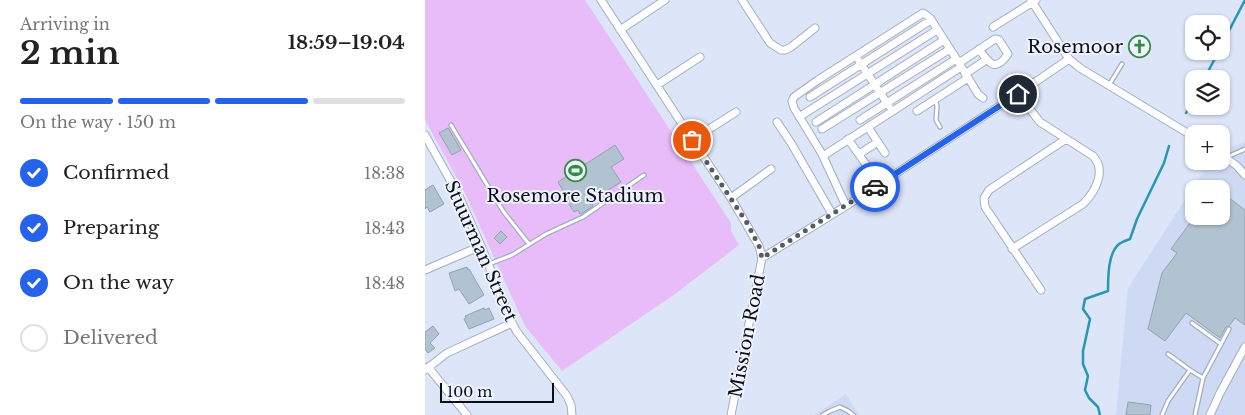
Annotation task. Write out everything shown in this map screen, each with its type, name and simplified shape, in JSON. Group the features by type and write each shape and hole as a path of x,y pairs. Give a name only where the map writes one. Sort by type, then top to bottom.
{"street":[{"path":"601,0 731,198 759,246 762,258 846,206 1069,59"},
{"path":"620,30 665,0"},
{"path":"742,0 770,42 781,50 791,47 815,28"},
{"path":"993,27 1033,1 1069,59 1080,68 1185,131"},
{"path":"846,206 823,156 792,104 794,97 798,93 920,15 925,14 931,20 983,98"},
{"path":"810,97 931,20"},
{"path":"799,117 937,30"},
{"path":"823,156 893,111 979,49 996,39 999,40 1008,54 1007,57 995,65 989,63 979,49"},
{"path":"816,122 944,40"},
{"path":"822,129 950,49"},
{"path":"657,86 700,56"},
{"path":"856,56 893,111"},
{"path":"917,111 987,60"},
{"path":"860,120 959,63"},
{"path":"834,70 845,88"},
{"path":"927,88 935,99"},
{"path":"836,94 847,113"},
{"path":"1012,248 1083,204 1099,176 1098,161 1040,122 1018,94"},
{"path":"692,140 736,112"},
{"path":"777,122 832,214"},
{"path":"868,127 885,153"},
{"name":"Stuurman Street","path":"425,135 459,196 512,323 567,396 573,415"},
{"path":"849,139 867,166"},
{"path":"1041,290 985,206 984,198 989,190 1065,139"},
{"path":"859,154 878,142"},
{"path":"1230,161 1245,175"},
{"path":"731,198 771,169"},
{"path":"425,270 481,246"},
{"name":"Mission Road","path":"731,415 762,258"},
{"path":"467,415 427,368 447,353 512,323"},
{"path":"1211,415 1220,393 1245,347"}],"lane":[{"path":"1109,85 1122,64"},
{"path":"935,99 937,106 936,120 940,127"},
{"path":"451,125 503,211 529,244"},
{"path":"1230,153 1245,149"},
{"path":"488,264 512,255 546,234 583,217 644,175"},
{"path":"1192,323 1221,344"},
{"path":"1195,415 1203,378 1229,329"},
{"path":"1168,354 1203,378"},
{"path":"1161,415 1168,401 1190,370"},
{"path":"823,415 830,410 840,408 853,415"}],"shaded area":[{"name":"Rosemore Stadium","path":"425,0 585,0 731,223 731,231 739,245 675,294 562,371 525,326 465,193 425,120"},
{"path":"1245,142 1245,415 1116,415 1128,288 1185,200 1185,225 1230,225 1230,180 1198,180 1204,170 1230,170 1230,148"},
{"path":"846,394 859,415 814,415"}],"building":[{"path":"448,128 461,150 452,155 439,133"},
{"path":"615,145 624,159 611,167 621,182 591,201 593,206 581,214 578,210 574,212 562,193 564,192 558,182"},
{"path":"433,185 444,204 430,212 427,207 425,209 425,190"},
{"path":"1230,199 1245,210 1245,325 1235,318 1226,327 1220,338 1186,313 1165,341 1148,329 1162,273 1177,253 1171,249 1188,225 1230,225"},
{"path":"501,231 507,237 500,244 494,238"},
{"path":"467,267 484,295 469,304 459,289 455,291 449,273"},
{"path":"484,308 485,310 489,308 494,319 469,329 464,319 466,318 465,316"},
{"path":"433,326 439,334 430,343 435,348 428,353 425,349 425,332"},
{"path":"1128,402 1151,405 1150,415 1126,415"}],"waterway":[{"path":"1230,29 1245,0"},
{"path":"1209,70 1214,60"},
{"path":"1100,415 1098,407 1089,398 1085,390 1088,376 1083,364 1083,351 1090,319 1083,309 1085,299 1108,291 1109,266 1115,248 1130,239 1137,219 1164,163 1169,146"}],"way so far":[{"path":"692,140 747,223 759,246 762,258 875,187"}],"place":[{"name":"Rosemoor","path":"1139,47"},
{"name":"Rosemore Stadium","path":"575,171"}],"route":[{"path":"875,187 1018,94"}]}
